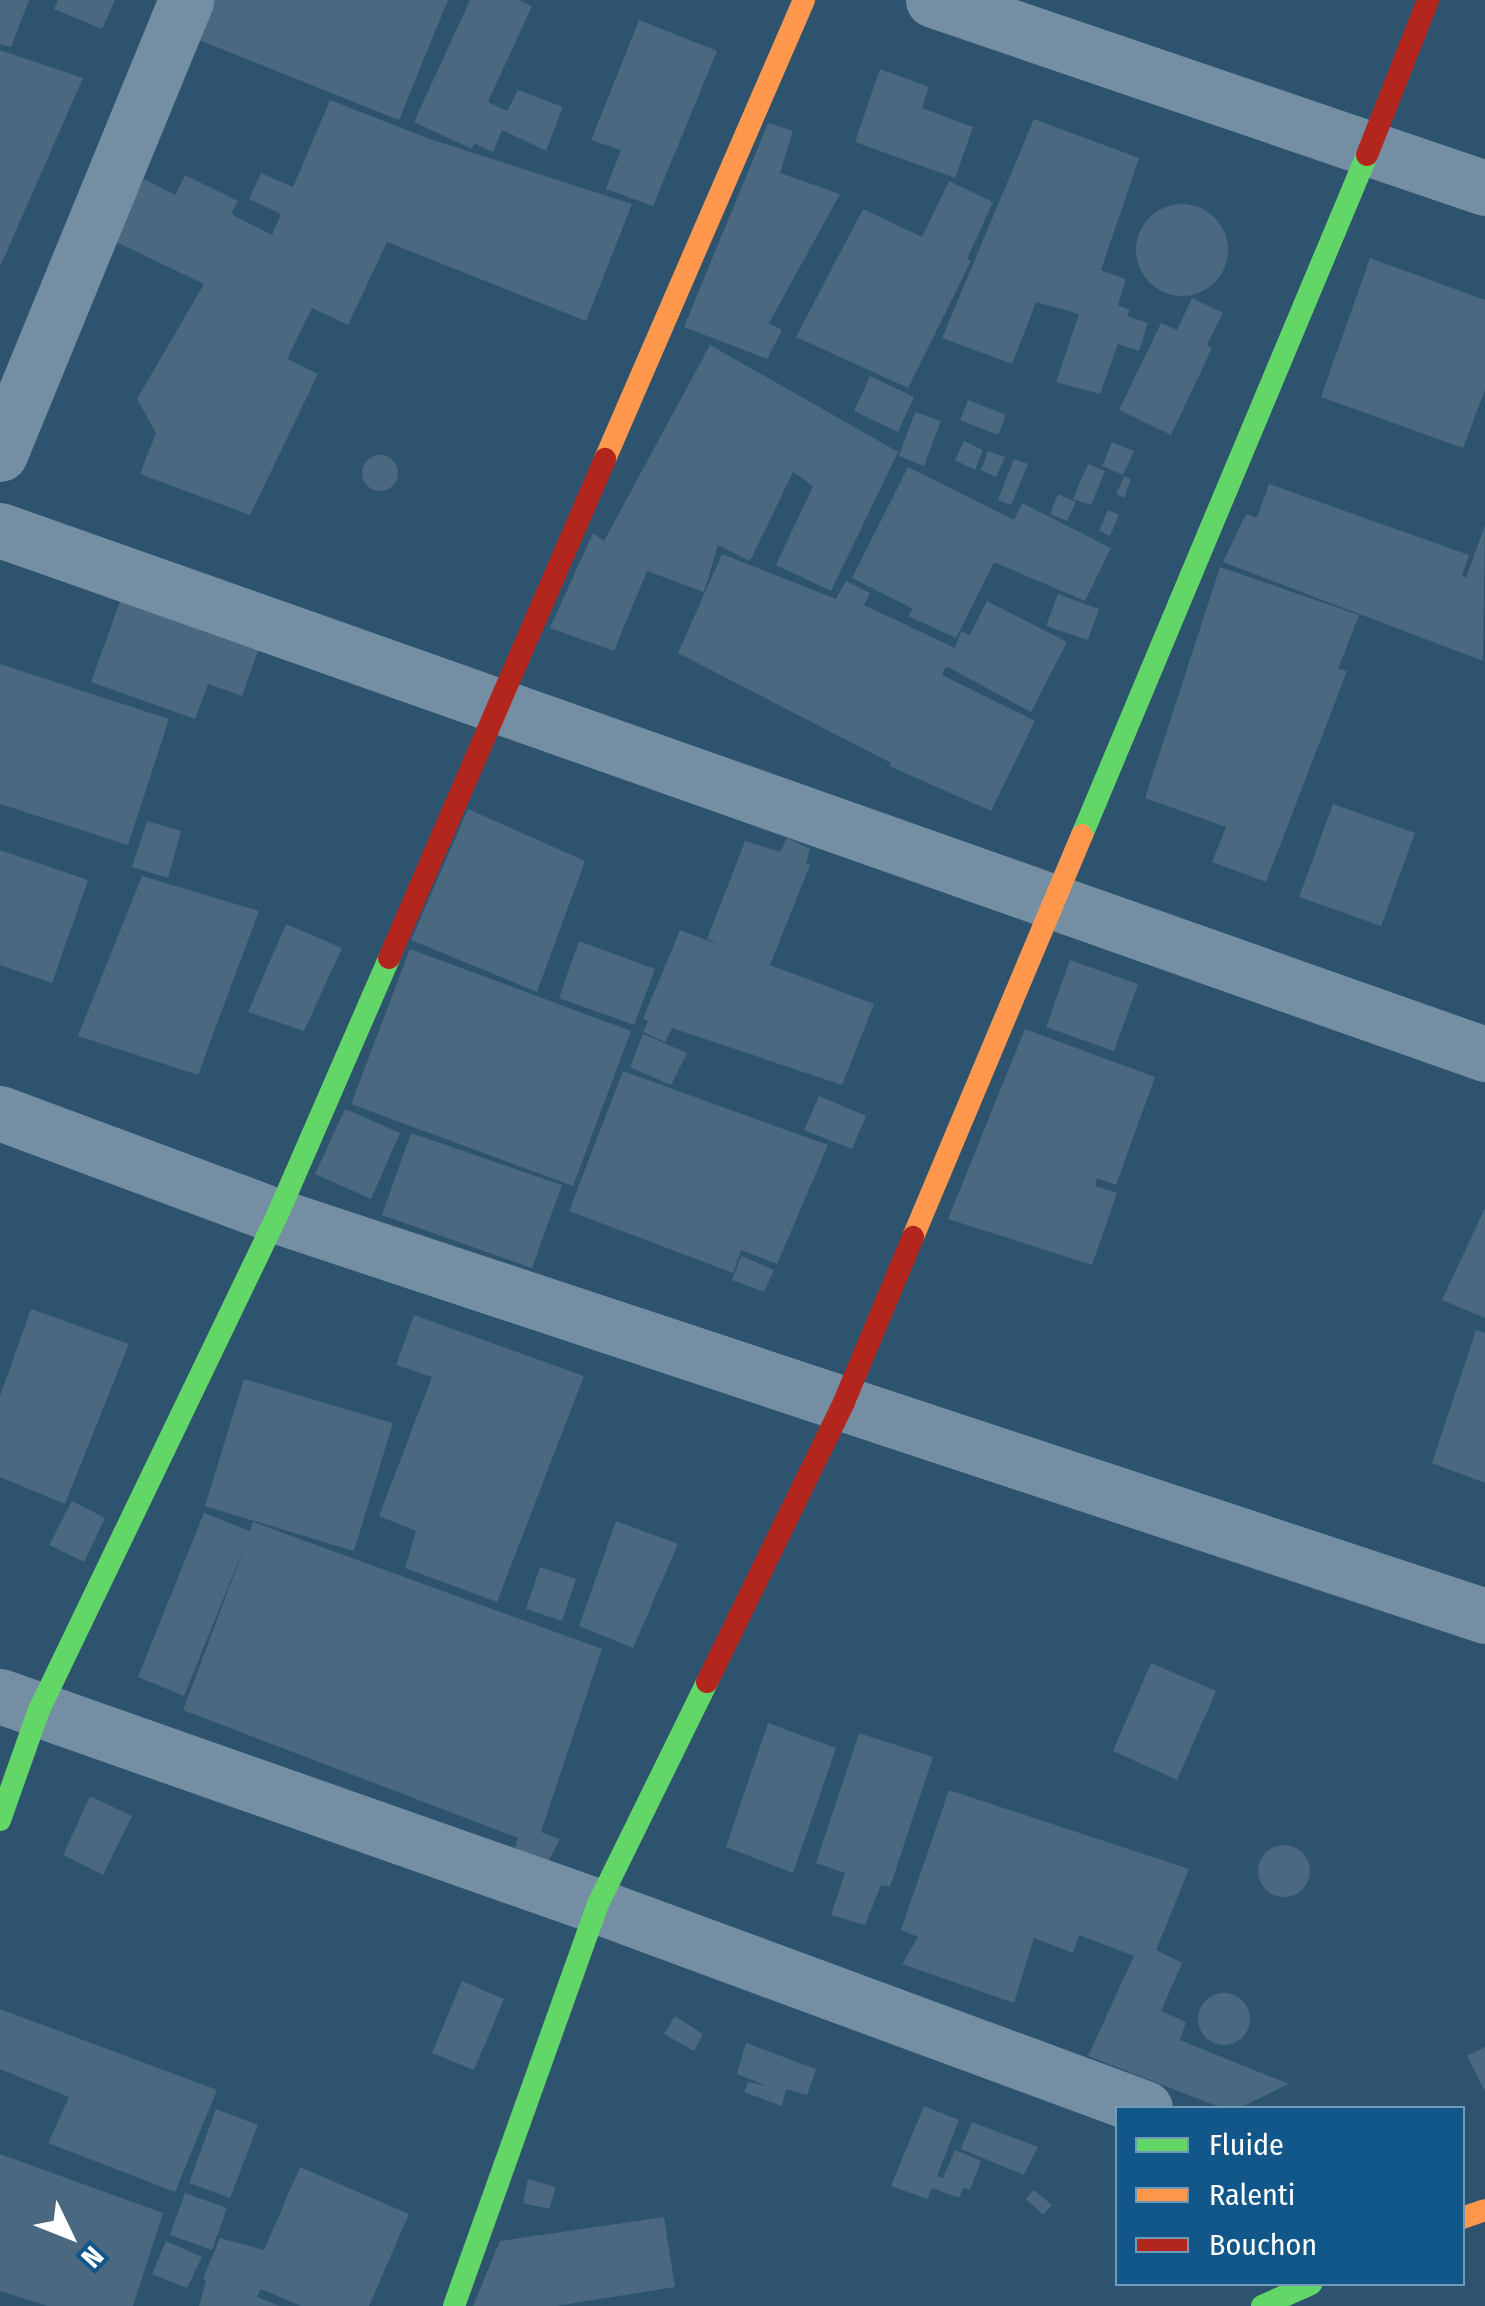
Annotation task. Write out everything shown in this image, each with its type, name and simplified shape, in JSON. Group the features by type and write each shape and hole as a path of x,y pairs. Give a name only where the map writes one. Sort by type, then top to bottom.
{"street":[{"path":"0,454 186,0"},
{"path":"0,1820 19,1703 277,1216 804,0"},
{"path":"933,0 1485,188"},
{"path":"454,2306 596,1906 844,1402 1370,149 1428,0"},
{"path":"0,530 1485,1054"},
{"path":"0,1113 277,1216 1485,1616"},
{"path":"19,1703 596,1906 1140,2106"},
{"path":"1262,2306 1307,2286"}],"building":[{"path":"0,0 29,0 11,47 0,44"},
{"path":"58,0 115,0 102,29 54,9"},
{"path":"209,0 448,0 399,120 194,38"},
{"path":"470,0 519,0 532,6 488,102 507,111 518,90 563,107 546,151 502,130 493,152 474,143 472,149 414,122"},
{"path":"639,20 717,51 653,206 606,189 621,150 591,140"},
{"path":"0,50 83,78 0,267"},
{"path":"880,69 929,87 922,108 973,127 955,178 855,142"},
{"path":"330,100 427,138 632,204 586,321 387,242 348,325 312,308 287,359 318,374 250,515 140,474 156,433 137,399 204,284 114,241 144,179 175,195 185,175 238,201 231,214 272,235 281,214 249,199 261,173 293,187"},
{"path":"1034,119 1139,158 1101,270 1126,279 1118,305 1130,310 1127,316 1148,323 1139,351 1118,344 1100,394 1056,382 1079,314 1036,302 1012,364 942,338"},
{"path":"768,123 793,131 780,173 840,194 769,323 782,330 767,359 684,327"},
{"path":"949,181 993,202 967,259 971,261 908,388 796,337 863,209 922,237"},
{"path":"1182,204 1200,208 1214,218 1224,232 1228,250 1224,268 1214,282 1200,292 1182,296 1164,292 1150,282 1140,268 1136,250 1140,232 1150,218 1164,208"},
{"path":"1370,258 1485,300 1485,390 1463,448 1321,397"},
{"path":"1192,298 1223,313 1207,345 1212,348 1171,435 1119,410 1161,323 1177,330"},
{"path":"710,345 898,452 831,591 776,565 813,486 793,472 750,561 718,545 704,592 647,571 614,651 550,628 593,533 604,541"},
{"path":"870,376 914,397 898,432 854,411"},
{"path":"968,400 1006,415 998,435 960,420"},
{"path":"915,412 941,421 924,466 899,456"},
{"path":"964,441 983,450 975,470 955,460"},
{"path":"1112,442 1134,451 1123,475 1102,466"},
{"path":"988,451 1005,457 996,477 981,470"},
{"path":"380,455 393,460 398,473 393,486 380,491 367,486 362,473 367,460"},
{"path":"1014,459 1028,464 1011,505 998,500"},
{"path":"1088,464 1105,471 1091,505 1073,499"},
{"path":"908,467 1014,520 1022,503 1111,548 1085,601 994,562 956,638 908,616 913,609 852,578"},
{"path":"1124,476 1131,479 1124,498 1116,494"},
{"path":"1269,484 1469,555 1462,576 1466,578 1485,525 1483,661 1223,562 1246,514 1257,518"},
{"path":"1058,494 1076,502 1067,521 1050,514"},
{"path":"1108,510 1119,515 1110,536 1099,531"},
{"path":"722,554 836,599 846,581 870,593 864,605 955,648 961,631 970,635 987,601 1067,642 1031,712 946,666 942,675 1035,721 991,811 889,766 891,763 678,653"},
{"path":"1220,567 1359,615 1338,669 1347,671 1266,882 1212,862 1226,827 1145,798"},
{"path":"1058,594 1099,609 1088,640 1046,626"},
{"path":"122,596 260,645 242,696 208,684 195,719 91,682"},
{"path":"0,664 169,719 128,845 0,804"},
{"path":"1333,804 1415,833 1381,926 1299,897"},
{"path":"468,809 585,861 537,992 411,940"},
{"path":"147,821 181,831 168,878 132,867"},
{"path":"787,838 810,849 806,863 810,865 770,965 874,1004 842,1085 672,1028 665,1042 643,1032 648,1021 643,1019 680,930 722,946 707,939 745,841 780,852"},
{"path":"0,850 88,880 52,983 0,965"},
{"path":"142,876 259,911 198,1075 78,1036"},
{"path":"286,924 342,948 304,1031 248,1012"},
{"path":"579,941 655,969 634,1025 559,998"},
{"path":"410,949 631,1031 573,1186 351,1104"},
{"path":"1070,960 1138,984 1114,1051 1046,1027"},
{"path":"1025,1029 1155,1077 1116,1185 1097,1178 1095,1186 1117,1193 1092,1265 948,1219"},
{"path":"643,1034 687,1053 671,1085 630,1067"},
{"path":"623,1071 828,1145 777,1264 741,1250 733,1273 569,1211"},
{"path":"819,1096 866,1116 852,1149 804,1130"},
{"path":"345,1109 400,1133 371,1199 315,1174"},
{"path":"411,1133 562,1185 532,1268 382,1215"},
{"path":"1485,1208 1485,1318 1442,1300"},
{"path":"741,1256 774,1270 764,1292 732,1280"},
{"path":"31,1309 129,1344 65,1504 0,1477 0,1396"},
{"path":"414,1315 584,1376 497,1602 405,1568 416,1531 379,1516 432,1377 396,1365"},
{"path":"1476,1330 1485,1333 1485,1483 1432,1463"},
{"path":"244,1379 393,1423 354,1551 205,1506"},
{"path":"72,1501 105,1518 84,1562 49,1545"},
{"path":"204,1513 250,1531 253,1522 602,1649 541,1832 560,1839 543,1872 511,1861 518,1838 183,1710 247,1540 184,1696 138,1677"},
{"path":"616,1521 678,1544 633,1648 579,1626"},
{"path":"540,1567 576,1579 562,1621 526,1609"},
{"path":"1151,1663 1216,1691 1177,1780 1113,1751"},
{"path":"768,1723 836,1748 793,1873 726,1847"},
{"path":"859,1733 933,1757 890,1887 881,1885 865,1925 831,1915 845,1873 816,1863"},
{"path":"949,1790 1189,1869 1156,1950 1182,1963 1161,2011 1186,2022 1180,2040 1289,2084 1243,2106 1217,2106 1088,2056 1134,1956 1079,1935 1073,1953 1034,1938 1014,2003 902,1964 918,1937 901,1930"},
{"path":"90,1796 132,1816 103,1875 63,1855"},
{"path":"1284,1845 1302,1853 1310,1871 1302,1889 1284,1897 1266,1889 1258,1871 1266,1853"},
{"path":"462,1981 504,1999 474,2070 432,2053"},
{"path":"1224,1993 1242,2001 1250,2019 1242,2037 1224,2045 1206,2037 1198,2019 1206,2001"},
{"path":"0,2009 217,2090 175,2192 48,2143 69,2097 0,2069"},
{"path":"675,2016 703,2034 694,2051 664,2034"},
{"path":"746,2043 816,2069 807,2095 786,2089 782,2106 744,2092 748,2082 767,2086 737,2074"},
{"path":"1485,2047 1485,2091 1467,2056"},
{"path":"924,2106 959,2120 937,2176 943,2178 955,2150 981,2161 970,2190 963,2188 959,2198 932,2188 927,2199 891,2186"},
{"path":"216,2109 258,2125 230,2198 189,2183"},
{"path":"972,2122 1038,2147 1024,2175 961,2149"},
{"path":"0,2154 163,2213 133,2306 48,2306 0,2291"},
{"path":"300,2167 409,2214 369,2306 301,2306 261,2289 257,2297 280,2306 199,2306 206,2281 203,2279 220,2238 264,2250"},
{"path":"528,2179 556,2187 549,2209 523,2203"},
{"path":"1034,2190 1052,2205 1043,2215 1026,2199"},
{"path":"185,2193 227,2208 212,2250 170,2235"},
{"path":"664,2217 675,2287 556,2306 473,2306 500,2241"},
{"path":"166,2241 202,2257 187,2288 152,2274"}],"traffic: fast":[{"path":"1082,835 1367,155"},
{"path":"0,1820 39,1710 277,1216 389,958"},
{"path":"454,2306 597,1906 707,1682"},
{"path":"1262,2306 1307,2286"}],"traffic: slow":[{"path":"605,459 804,0"},
{"path":"913,1237 1082,835"},
{"path":"1465,2217 1485,2210"}],"traffic: jam":[{"path":"1367,155 1428,0"},
{"path":"389,958 605,459"},
{"path":"707,1682 844,1402 913,1237"}]}
